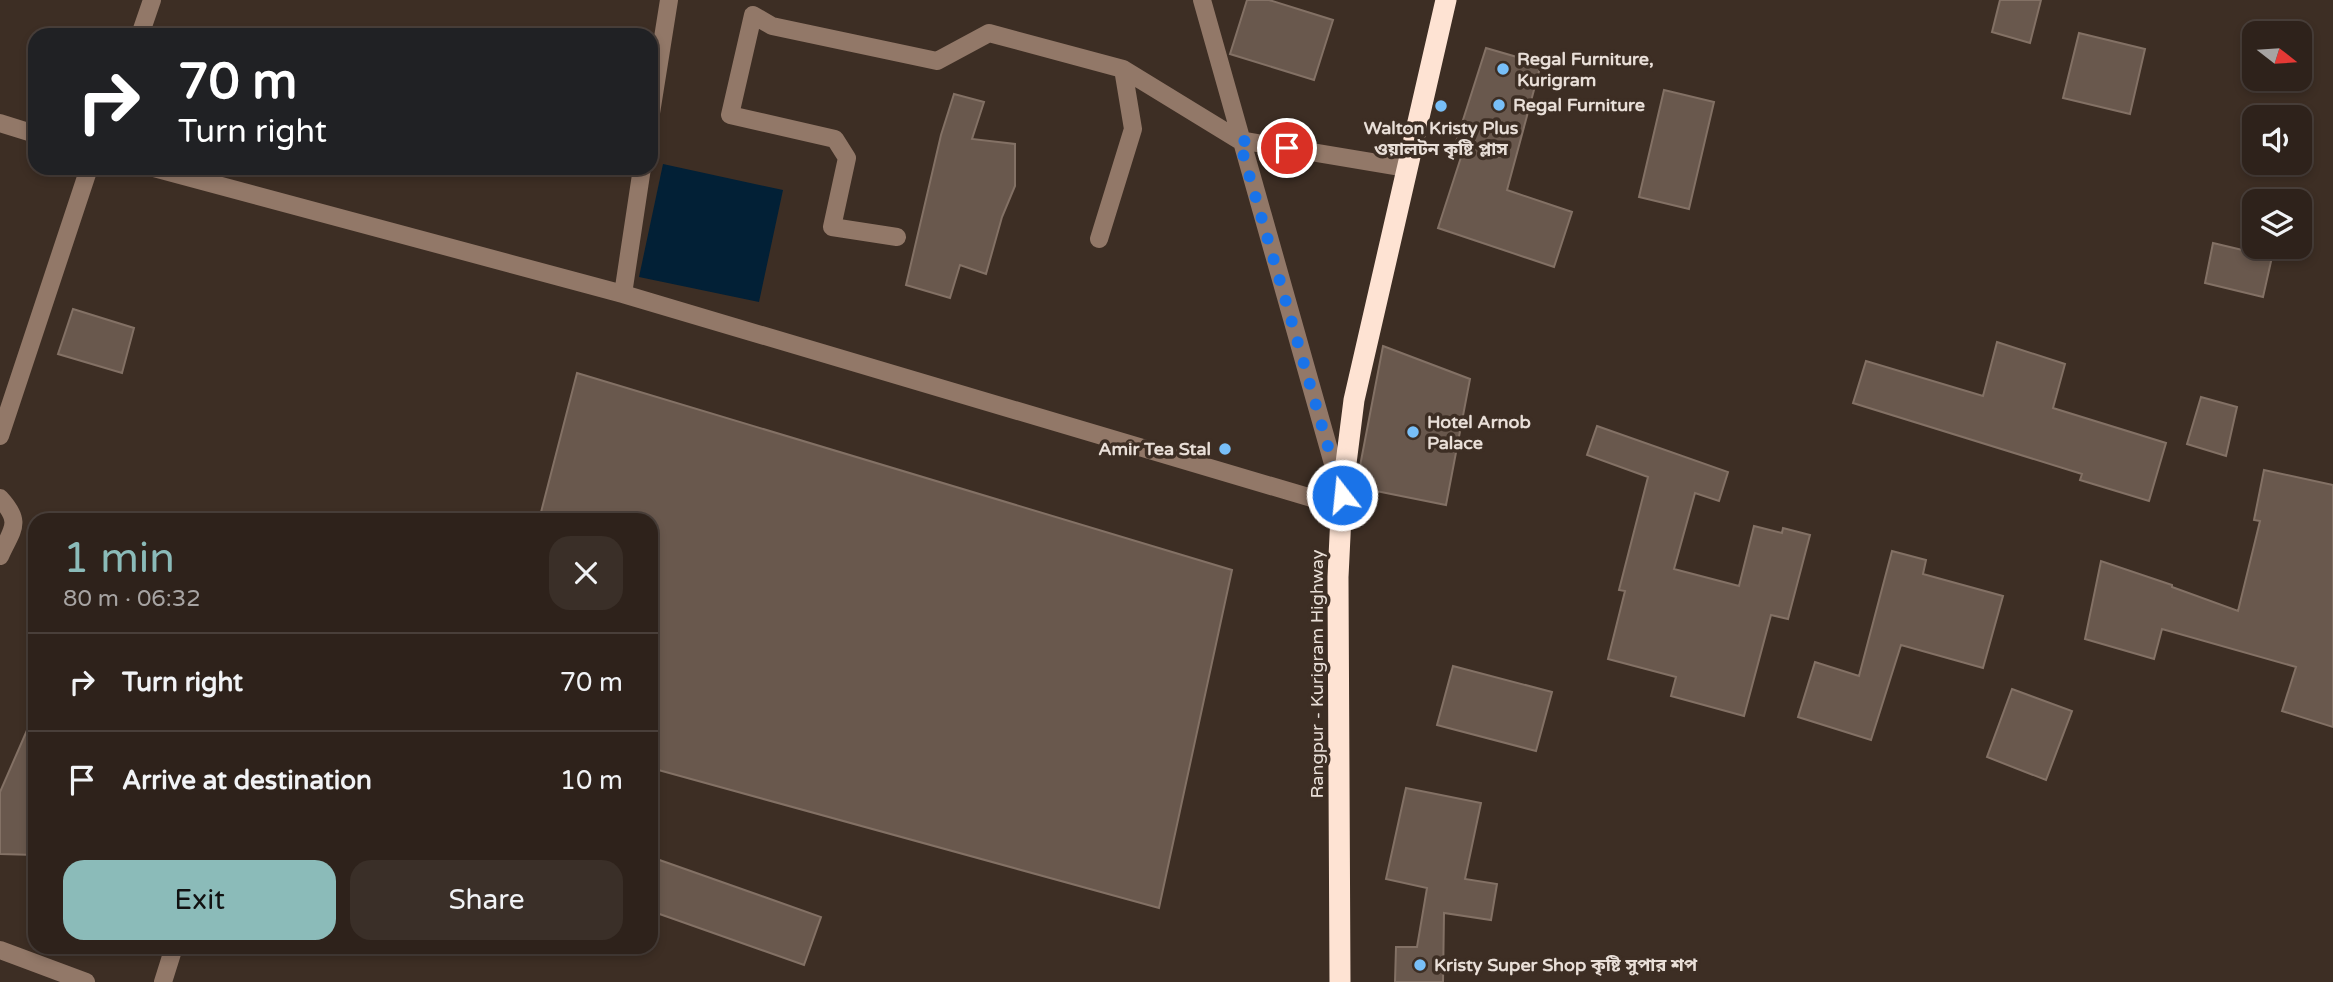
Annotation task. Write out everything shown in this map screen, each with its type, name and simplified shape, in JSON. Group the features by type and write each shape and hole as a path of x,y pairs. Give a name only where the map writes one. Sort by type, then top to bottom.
{"highway":[{"name":"Rangpur - Kurigram Highway","path":"1340,982 1338,577 1342,501 1354,400 1446,0"}],"street":[{"path":"142,28 152,0"},
{"path":"658,66 668,0"},
{"path":"1202,0 1342,501"},
{"path":"897,237 832,226 847,158 835,139 730,115 753,15 772,26 937,61 989,33 1124,69 1239,140 1407,167"},
{"path":"1099,239 1133,129 1124,69"},
{"path":"0,123 28,132"},
{"path":"0,436 87,175"},
{"path":"180,175 623,294 1342,501"},
{"path":"623,294 641,175"},
{"path":"0,498 13,512 14,526 0,556"},
{"path":"0,950 86,982"},
{"path":"163,982 172,954"}],"water":[{"path":"663,164 783,190 759,302 639,277"}],"building":[{"path":"1247,0 1269,0 1333,20 1314,80 1230,54"},
{"path":"2000,0 2041,0 2030,43 1992,32"},
{"path":"2079,33 2145,49 2130,114 2063,98"},
{"path":"1486,48 1541,64 1507,190 1572,212 1554,267 1438,228 1464,148 1455,145"},
{"path":"1664,90 1714,102 1689,209 1639,197"},
{"path":"954,94 984,102 972,139 1015,144 1015,186 1002,217 986,274 960,265 950,298 906,285 941,135"},
{"path":"2213,243 2242,250 2242,259 2272,259 2263,297 2205,283"},
{"path":"73,309 134,328 122,373 58,354"},
{"path":"1997,342 2065,364 2053,408 2166,443 2149,501 2080,480 2082,474 1853,403 1866,361 1983,396"},
{"name":"Hotel Arnob Palace","path":"1383,346 1470,379 1446,505 1356,487"},
{"path":"577,373 1232,570 1159,908 658,770 658,513 541,513"},
{"path":"2201,397 2237,407 2226,456 2187,444"},
{"path":"1597,426 1728,472 1719,501 1695,493 1674,569 1739,586 1754,526 1782,533 1783,528 1810,535 1788,619 1771,615 1744,716 1671,696 1676,677 1608,659 1625,591 1619,590 1648,477 1587,455"},
{"path":"2264,470 2333,485 2333,727 2282,711 2296,667 2162,629 2154,659 2085,639 2101,561 2238,611 2260,521 2254,520"},
{"path":"1892,551 1926,560 1923,574 2003,596 1983,668 1901,645 1871,740 1798,717 1815,662 1859,676"},
{"path":"1453,666 1552,692 1536,751 1437,725"},
{"path":"2012,689 2072,711 2046,780 1987,757"},
{"path":"28,728 28,855 0,854 0,792"},
{"path":"1406,788 1481,803 1465,879 1497,884 1491,920 1444,913 1443,982 1395,982 1396,947 1417,947 1427,888 1386,879"},
{"path":"658,859 821,917 804,965 658,913"}],"place":[{"name":"Regal Furniture, Kurigram","path":"1503,69"},
{"name":"Regal Furniture","path":"1499,105"},
{"name":"Walton Kristy Plus ওয়ালটন কৃষ্টি প্লাস","path":"1441,106"},
{"name":"Hotel Arnob Palace","path":"1413,432"},
{"name":"Amir Tea Stal","path":"1225,449"},
{"name":"Kristy Super Shop কৃষ্টি সুপার শপ","path":"1420,965"}],"route":[{"path":"1287,148 1239,140 1342,495"}]}
